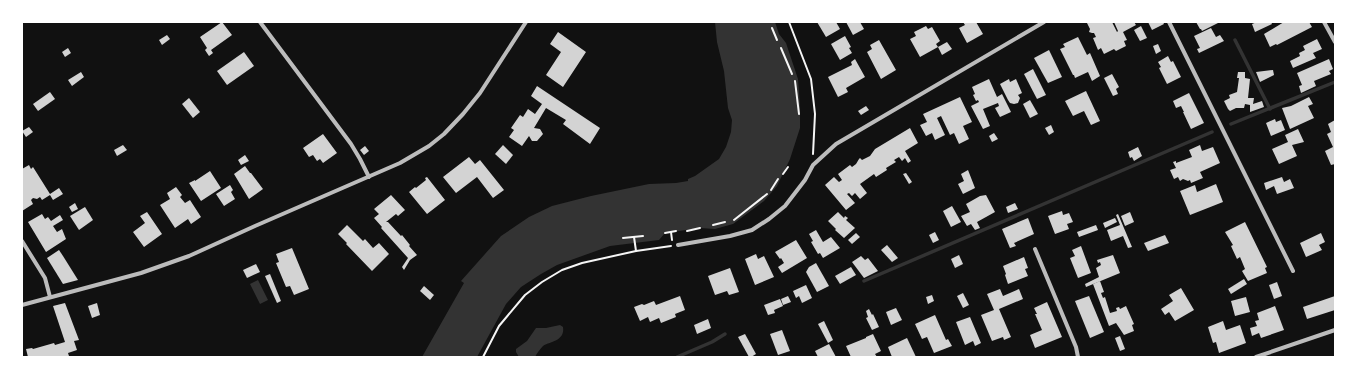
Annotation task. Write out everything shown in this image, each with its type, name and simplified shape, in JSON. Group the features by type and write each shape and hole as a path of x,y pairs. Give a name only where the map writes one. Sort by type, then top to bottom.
{"street":[{"path":"260,22 351,144 369,177"},
{"path":"22,305 141,273 189,256 414,156 444,134 463,114 480,93 526,22"},
{"path":"678,245 730,236 752,230 785,206 805,180 813,165 836,144 1044,22"},
{"path":"1169,22 1293,271"},
{"path":"1324,22 1335,42"},
{"path":"22,241 45,278 50,297"},
{"path":"1034,249 1076,347 1078,357"},
{"path":"1256,357 1335,330"}],"path":[{"path":"789,22 811,79 815,114 813,165"},
{"path":"772,28 777,40"},
{"path":"782,48 792,74"},
{"path":"795,81 799,114"},
{"path":"783,174 788,167"},
{"path":"771,190 778,178"},
{"path":"734,220 767,194"},
{"path":"713,225 725,222"},
{"path":"687,230 700,228"},
{"path":"665,233 676,231"},
{"path":"623,238 643,236"},
{"path":"634,237 636,250"},
{"path":"484,357 499,326 525,295 542,282 562,270 582,263 636,250 678,245"}],"shaded area":[{"path":"715,22 775,22 779,34 786,43 798,79 800,128 790,159 777,186 764,201 733,224 715,229 700,228 665,233 659,240 610,246 557,265 521,287 506,304 477,357 422,357 464,283 461,281 501,236 529,217 552,206 591,196 649,184 688,181 688,179 695,176 719,159 726,147 731,132 732,120 728,108 724,71 717,42"},
{"path":"258,280 268,300 260,304 250,284"},
{"path":"560,325 563,327 563,332 560,338 543,346 535,357 519,357 516,349 527,341 536,328 546,328"}],"building":[{"path":"222,22 232,35 211,50 213,53 209,56 205,50 207,48 200,37"},
{"path":"817,22 836,22 840,29 826,37"},
{"path":"846,22 860,22 864,29 853,35"},
{"path":"963,22 976,22 983,34 967,43 959,28 965,25"},
{"path":"1112,22 1117,32 1118,31 1114,22 1134,22 1136,25 1123,32 1127,40 1124,41 1126,46 1116,51 1114,49 1104,54 1101,48 1098,50 1093,38 1096,37 1094,33 1089,32 1090,29 1087,23"},
{"path":"1148,22 1163,22 1164,24 1152,30"},
{"path":"1196,22 1220,22 1202,31"},
{"path":"1257,22 1271,22 1272,24 1255,32 1252,24"},
{"path":"1284,22 1309,22 1312,27 1277,45 1276,44 1270,47 1264,34"},
{"path":"926,26 928,29 932,27 940,41 936,44 938,47 920,57 910,39 916,36 914,32"},
{"path":"1141,26 1147,38 1140,41 1134,30"},
{"path":"1211,28 1216,37 1220,35 1224,41 1199,53 1197,49 1200,48 1194,36"},
{"path":"558,32 586,52 563,87 546,75 561,52 550,44"},
{"path":"167,35 170,39 162,45 159,40"},
{"path":"845,36 851,47 849,48 852,53 840,60 831,44"},
{"path":"1078,37 1087,55 1090,53 1100,76 1092,81 1088,72 1075,78 1060,49 1065,47 1063,44"},
{"path":"1317,39 1322,49 1313,53 1316,58 1293,68 1290,61 1300,56 1299,53 1305,50 1303,46"},
{"path":"879,40 896,70 881,79 867,52 872,49 870,45"},
{"path":"947,42 952,49 942,55 938,47"},
{"path":"1158,44 1161,51 1156,54 1153,46"},
{"path":"68,48 71,53 65,57 62,52"},
{"path":"1049,50 1062,77 1048,83 1034,58"},
{"path":"244,52 254,66 227,85 217,71"},
{"path":"1168,56 1171,62 1173,61 1181,77 1167,84 1159,68 1161,67 1158,62"},
{"path":"855,59 865,77 846,88 848,92 838,97 828,77 852,65 851,62"},
{"path":"1329,59 1333,69 1329,71 1331,74 1314,81 1316,86 1301,93 1299,86 1302,85 1297,73"},
{"path":"1033,69 1046,95 1037,99 1024,74"},
{"path":"1273,70 1274,75 1260,82 1256,72"},
{"path":"81,72 84,77 72,86 68,80"},
{"path":"1238,72 1245,72 1245,78 1250,79 1248,98 1254,98 1253,104 1262,101 1264,107 1250,112 1250,105 1245,104 1244,108 1236,108 1230,111 1228,109 1224,101 1230,98 1229,95 1237,92 1239,78 1237,78"},
{"path":"1112,74 1119,87 1116,89 1118,94 1113,96 1104,78"},
{"path":"989,79 997,97 1002,94 1011,112 1000,117 995,108 999,106 998,103 983,109 990,126 983,129 971,106 979,102 978,100 976,101 973,95 975,94 972,87"},
{"path":"1009,79 1010,82 1016,79 1022,93 1018,95 1020,98 1018,103 1010,103 1000,84"},
{"path":"537,86 600,128 590,144 563,124 566,120 546,108 534,128 540,129 543,134 537,141 532,141 529,136 522,146 509,137 514,130 511,128 520,115 523,117 528,109 535,114 542,104 531,96"},
{"path":"1086,91 1100,121 1091,125 1084,111 1073,116 1065,101"},
{"path":"50,92 55,99 38,111 33,104"},
{"path":"1189,93 1204,123 1191,129 1181,106 1176,108 1173,101"},
{"path":"960,97 972,122 963,126 969,139 959,144 954,133 950,135 941,116 937,118 945,135 935,140 932,133 926,136 920,125 927,122 923,114"},
{"path":"1309,97 1313,104 1308,106 1314,118 1290,129 1282,108 1291,106"},
{"path":"189,98 200,112 193,118 182,104"},
{"path":"1030,100 1038,114 1030,118 1023,104"},
{"path":"866,106 869,110 861,115 858,111"},
{"path":"1275,119 1276,122 1281,120 1285,130 1271,136 1266,123"},
{"path":"1335,120 1335,164 1331,165 1325,151 1333,147 1327,134 1331,132 1328,124"},
{"path":"1051,125 1054,132 1049,135 1045,128"},
{"path":"29,127 33,132 26,137 22,131"},
{"path":"910,128 918,143 905,151 911,161 908,163 905,158 902,161 899,157 894,160 896,162 886,168 887,170 876,177 874,174 860,184 867,193 860,199 855,193 852,196 849,193 847,194 855,203 846,210 825,185 834,177 839,182 842,180 838,174 850,165 852,167 860,158 862,160 870,156 875,149"},
{"path":"1298,129 1304,142 1292,145 1297,156 1279,164 1272,149 1288,142 1285,135"},
{"path":"994,133 998,139 992,142 989,136"},
{"path":"323,134 337,153 323,163 320,159 317,161 313,155 309,157 303,148"},
{"path":"123,145 127,150 117,156 114,150"},
{"path":"503,145 513,155 506,164 495,154"},
{"path":"1200,145 1202,151 1213,147 1220,163 1200,172 1203,178 1191,183 1190,180 1188,181 1183,179 1180,181 1178,177 1174,179 1170,170 1176,168 1173,162 1176,161 1176,163 1192,157 1189,150"},
{"path":"365,146 369,151 364,155 360,150"},
{"path":"1138,147 1142,156 1134,161 1132,157 1130,158 1128,152"},
{"path":"245,155 249,161 241,165 238,160"},
{"path":"469,157 475,164 480,160 504,190 493,198 477,177 456,193 443,177"},
{"path":"29,165 31,169 33,167 50,194 59,188 63,194 53,200 50,195 42,200 40,197 37,199 33,198 31,200 33,204 22,211 22,169"},
{"path":"245,166 263,189 249,199 234,174"},
{"path":"968,170 975,188 963,194 958,184 964,181 961,174"},
{"path":"210,171 221,188 201,201 189,183 195,181"},
{"path":"906,173 912,182 909,184 903,174"},
{"path":"427,177 445,200 427,214 409,192 426,180 425,178"},
{"path":"1282,177 1284,182 1290,179 1294,188 1277,194 1274,186 1266,190 1264,183"},
{"path":"1216,184 1223,202 1190,215 1180,191 1195,185 1197,192"},
{"path":"230,185 233,190 231,192 235,199 224,206 216,194"},
{"path":"176,187 182,195 180,197 185,203 190,200 201,217 191,224 188,219 175,228 160,205 170,199 167,193"},
{"path":"391,195 405,210 398,216 396,214 386,222 388,222 401,236 402,235 417,255 410,260 404,270 402,267 408,258 374,218 379,214 374,209"},
{"path":"986,195 995,212 977,222 980,228 975,230 971,224 967,226 961,216 970,212 966,204 980,196"},
{"path":"75,203 78,209 72,212 69,207"},
{"path":"1015,203 1018,209 1008,213 1006,207"},
{"path":"952,206 961,222 951,227 943,211"},
{"path":"85,207 93,220 79,230 70,216"},
{"path":"1062,211 1063,215 1069,213 1073,222 1067,224 1069,229 1055,234 1048,216"},
{"path":"147,212 162,234 144,247 133,232 145,223 140,216"},
{"path":"838,212 844,218 845,216 848,218 846,220 855,228 844,238 828,221"},
{"path":"1130,212 1134,222 1125,226 1121,216"},
{"path":"42,214 45,219 48,217 51,221 60,215 63,220 53,226 57,232 62,229 66,239 46,252 28,222"},
{"path":"1118,214 1132,247 1128,248 1123,236 1111,241 1107,230 1120,225 1116,215"},
{"path":"1028,218 1034,234 1014,243 1016,246 1010,248 1002,229"},
{"path":"1115,218 1117,222 1105,228 1103,223"},
{"path":"1245,222 1267,267 1265,268 1267,273 1248,281 1242,271 1245,269 1240,257 1237,259 1231,246 1233,245 1225,232"},
{"path":"347,225 363,241 365,239 373,248 379,243 389,254 372,271 338,234"},
{"path":"1096,225 1098,230 1079,237 1077,232"},
{"path":"816,230 823,242 831,237 840,248 823,258 820,253 818,254 811,242 813,241 809,234"},
{"path":"935,232 939,240 933,243 929,235"},
{"path":"856,233 860,237 852,244 848,240"},
{"path":"1321,233 1325,242 1319,245 1322,250 1306,257 1300,243"},
{"path":"1165,235 1169,243 1148,251 1144,243"},
{"path":"796,240 807,258 782,273 778,267 784,263 775,252"},
{"path":"887,245 898,258 892,262 881,250"},
{"path":"1081,246 1091,273 1078,278 1070,258 1075,256 1072,250"},
{"path":"292,248 309,289 294,295 290,286 286,287 276,263 279,262 276,254"},
{"path":"59,250 78,280 63,284 47,258"},
{"path":"756,254 758,259 764,256 774,277 755,285 745,259"},
{"path":"959,255 963,264 955,268 951,259"},
{"path":"1113,255 1120,273 1086,287 1085,284 1099,277 1096,268 1101,265 1097,260"},
{"path":"861,256 865,260 868,258 878,271 864,278 852,262"},
{"path":"1024,257 1028,268 1025,269 1028,276 1008,284 1003,266"},
{"path":"816,263 829,286 817,292 806,272 809,267"},
{"path":"256,264 260,272 247,278 243,270"},
{"path":"851,267 856,275 840,284 835,276"},
{"path":"730,268 739,292 729,295 727,291 715,295 708,276"},
{"path":"270,274 281,301 277,303 265,276"},
{"path":"1244,279 1247,284 1231,294 1228,289"},
{"path":"1100,281 1104,292 1101,293 1103,298 1105,297 1110,313 1117,311 1116,308 1119,307 1120,309 1126,306 1134,324 1132,325 1134,331 1124,335 1116,323 1109,326 1093,284"},
{"path":"1277,282 1282,296 1274,299 1269,285"},
{"path":"806,285 812,298 802,303 799,296 796,298 793,291"},
{"path":"424,286 434,295 430,300 420,291"},
{"path":"1181,288 1194,310 1175,321 1169,312 1165,315 1161,309 1173,301 1169,295"},
{"path":"1000,289 1003,296 1019,289 1023,299 999,309 1011,337 1004,340 1003,337 992,341 981,315 994,310 987,294"},
{"path":"963,293 969,305 963,308 957,296"},
{"path":"932,295 934,301 928,304 926,297"},
{"path":"680,296 685,310 675,314 676,317 661,323 659,318 650,322 648,317 640,321 634,307 654,301 656,305"},
{"path":"788,296 791,302 783,305 781,299"},
{"path":"1089,296 1104,332 1090,338 1075,301"},
{"path":"1335,296 1335,310 1307,319 1303,307"},
{"path":"1246,297 1250,312 1235,316 1231,301"},
{"path":"780,299 783,306 774,310 775,313 768,315 764,305"},
{"path":"1047,302 1062,337 1035,348 1030,335 1042,330 1034,308"},
{"path":"65,303 79,340 74,341 77,350 68,353 69,356 64,357 28,357 26,349 33,349 54,343 55,345 65,342 53,306"},
{"path":"97,303 100,315 92,318 88,306"},
{"path":"1275,306 1284,330 1261,338 1259,333 1252,336 1250,328 1257,326 1255,321 1259,320 1257,313"},
{"path":"896,308 902,320 891,325 886,312"},
{"path":"869,309 879,327 872,330 866,318 868,317 866,311"},
{"path":"935,315 946,340 948,339 952,346 934,353 927,337 922,339 915,324"},
{"path":"970,317 981,343 975,346 973,341 965,345 956,322"},
{"path":"708,319 711,328 697,334 694,325"},
{"path":"824,321 833,340 828,343 818,324"},
{"path":"1223,321 1226,330 1240,325 1246,343 1219,353 1216,342 1213,343 1208,327"},
{"path":"782,330 790,351 778,355 770,334"},
{"path":"745,334 756,354 751,357 749,357 738,337"},
{"path":"873,334 881,351 875,354 877,357 851,357 846,346"},
{"path":"1120,336 1125,349 1120,351 1115,338"},
{"path":"907,338 916,357 892,357 888,347"},
{"path":"829,344 836,357 818,357 815,351"}],"waterway":[{"path":"1235,40 1270,109"},
{"path":"1231,124 1335,82"},
{"path":"864,281 1212,132"},
{"path":"677,357 712,342 725,334"}]}
